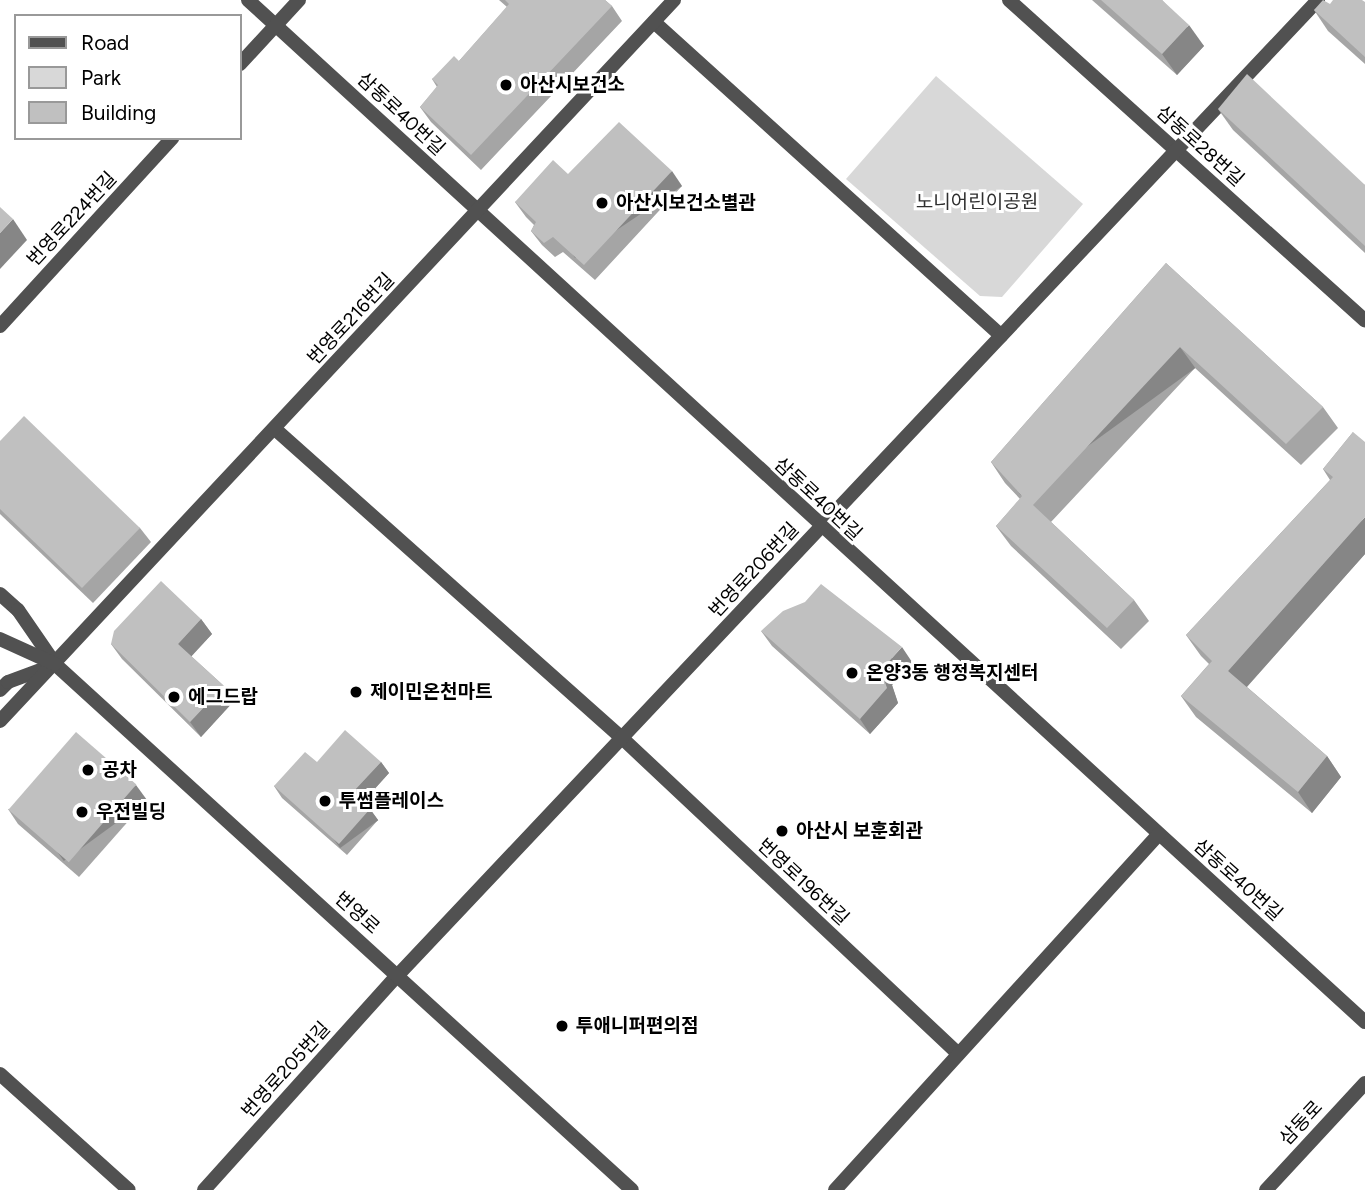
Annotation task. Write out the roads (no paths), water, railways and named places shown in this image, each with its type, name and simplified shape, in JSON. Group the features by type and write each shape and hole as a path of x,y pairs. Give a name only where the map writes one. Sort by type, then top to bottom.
{"street":[{"name":"삼동로40번길","path":"248,0 1365,1022"},
{"path":"242,62 299,0"},
{"name":"번영로216번길","path":"0,721 56,665 674,0"},
{"name":"삼동로28번길","path":"1009,0 1365,321"},
{"name":"번영로206번길","path":"397,976 1318,0"},
{"path":"653,22 1001,336"},
{"name":"번영로224번길","path":"0,326 170,140"},
{"path":"275,429 622,738"},
{"name":"번영로","path":"0,594 18,610 56,665 632,1190"},
{"name":"번영로","path":"0,639 56,665"},
{"path":"0,690 8,682 56,665"},
{"name":"번영로196번길","path":"622,738 958,1054"},
{"path":"835,1190 1159,834"},
{"name":"번영로205번길","path":"204,1190 397,976"},
{"path":"0,1074 129,1190"},
{"name":"삼동로","path":"1266,1190 1365,1083"}],"place":[{"name":"아산시보건소","path":"506,85"},
{"name":"아산시보건소별관","path":"602,203"},
{"name":"온양3동 행정복지센터","path":"852,673"},
{"name":"제이민온천마트","path":"356,692"},
{"name":"에그드랍","path":"174,697"},
{"name":"공차","path":"88,770"},
{"name":"투썸플레이스","path":"325,801"},
{"name":"우전빌딩","path":"82,812"},
{"name":"아산시 보훈회관","path":"782,831"},
{"name":"투애니퍼편의점","path":"562,1026"}],"park label":[{"name":"노니어린이공원","path":"977,202"}]}
